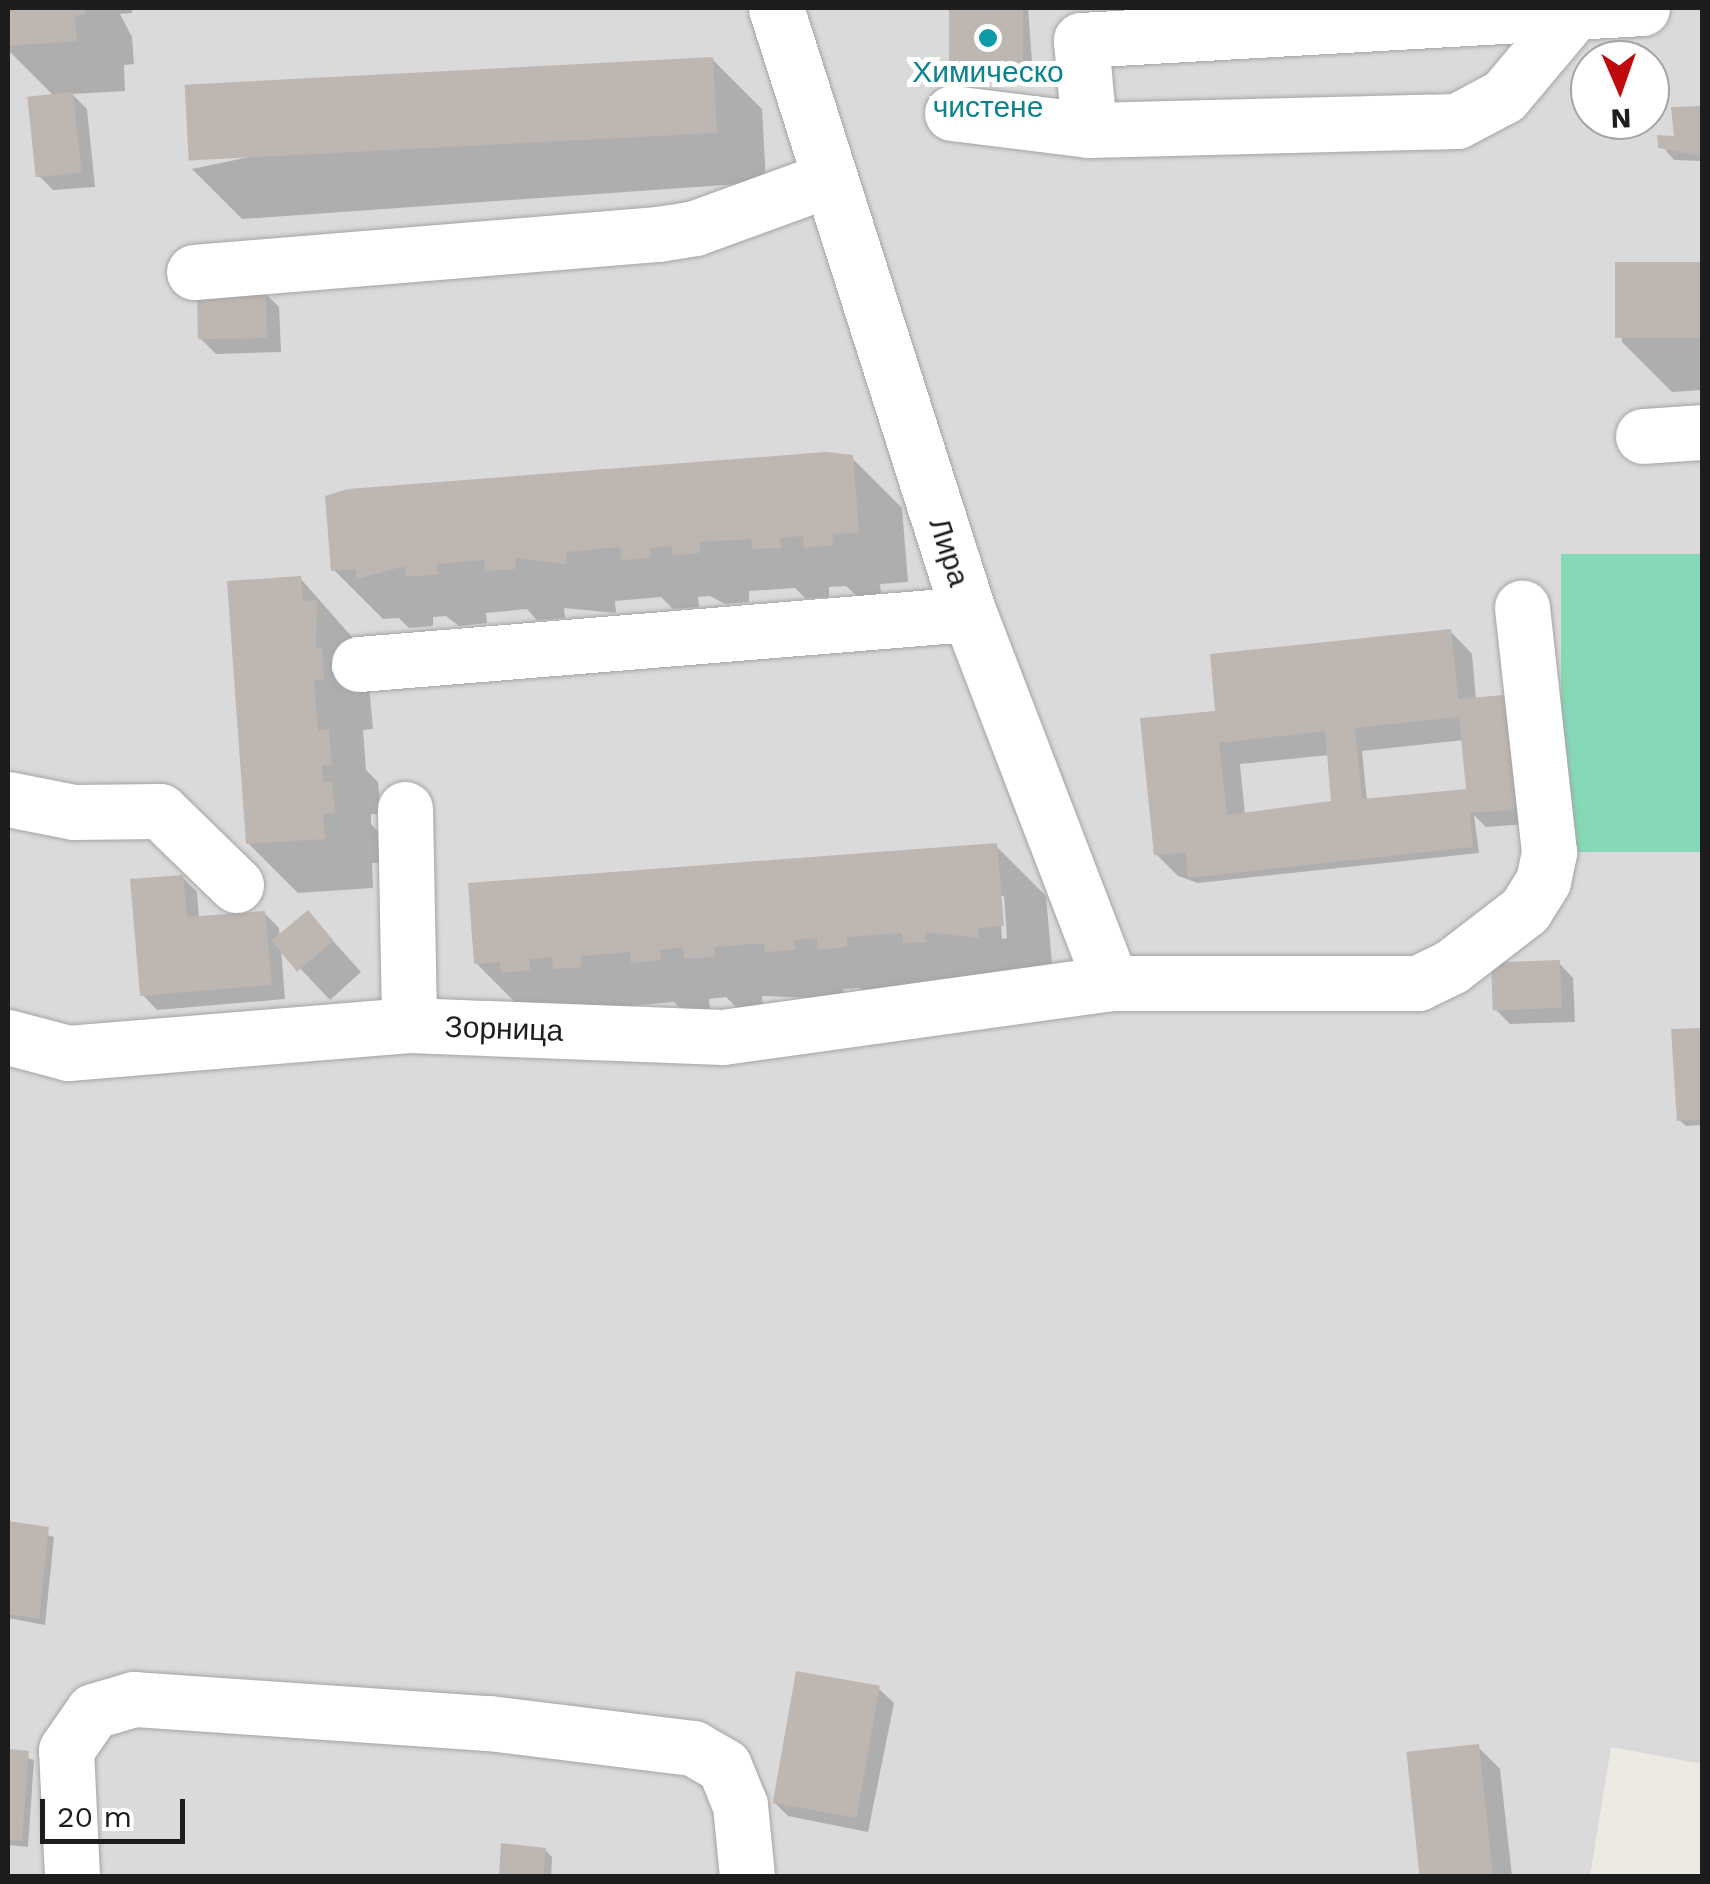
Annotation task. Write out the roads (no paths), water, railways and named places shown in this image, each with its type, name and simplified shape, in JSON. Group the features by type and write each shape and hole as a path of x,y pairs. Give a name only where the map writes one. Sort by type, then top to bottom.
{"street":[{"name":"Лира","path":"776,8 826,180 969,614 1111,983"},
{"path":"1089,130 1079,24 1572,15 1642,8"},
{"path":"952,113 1089,130 1457,121 1504,96 1572,15"},
{"path":"194,272 658,234 695,228 826,180"},
{"path":"1644,436 1702,432"},
{"path":"1111,983 1418,983 1451,967 1524,910 1543,882 1549,852 1522,607"},
{"path":"359,664 969,614"},
{"path":"8,799 74,812 160,812 236,885"},
{"path":"404,808 408,1025"},
{"name":"Зорница","path":"8,1037 68,1053 408,1025 723,1037 1111,983"},
{"path":"72,1876 66,1750 93,1712 134,1698 488,1723 692,1748 724,1766 730,1779 740,1805 747,1876"}],"place":[{"name":"Химическо чистене","path":"988,38"}]}
